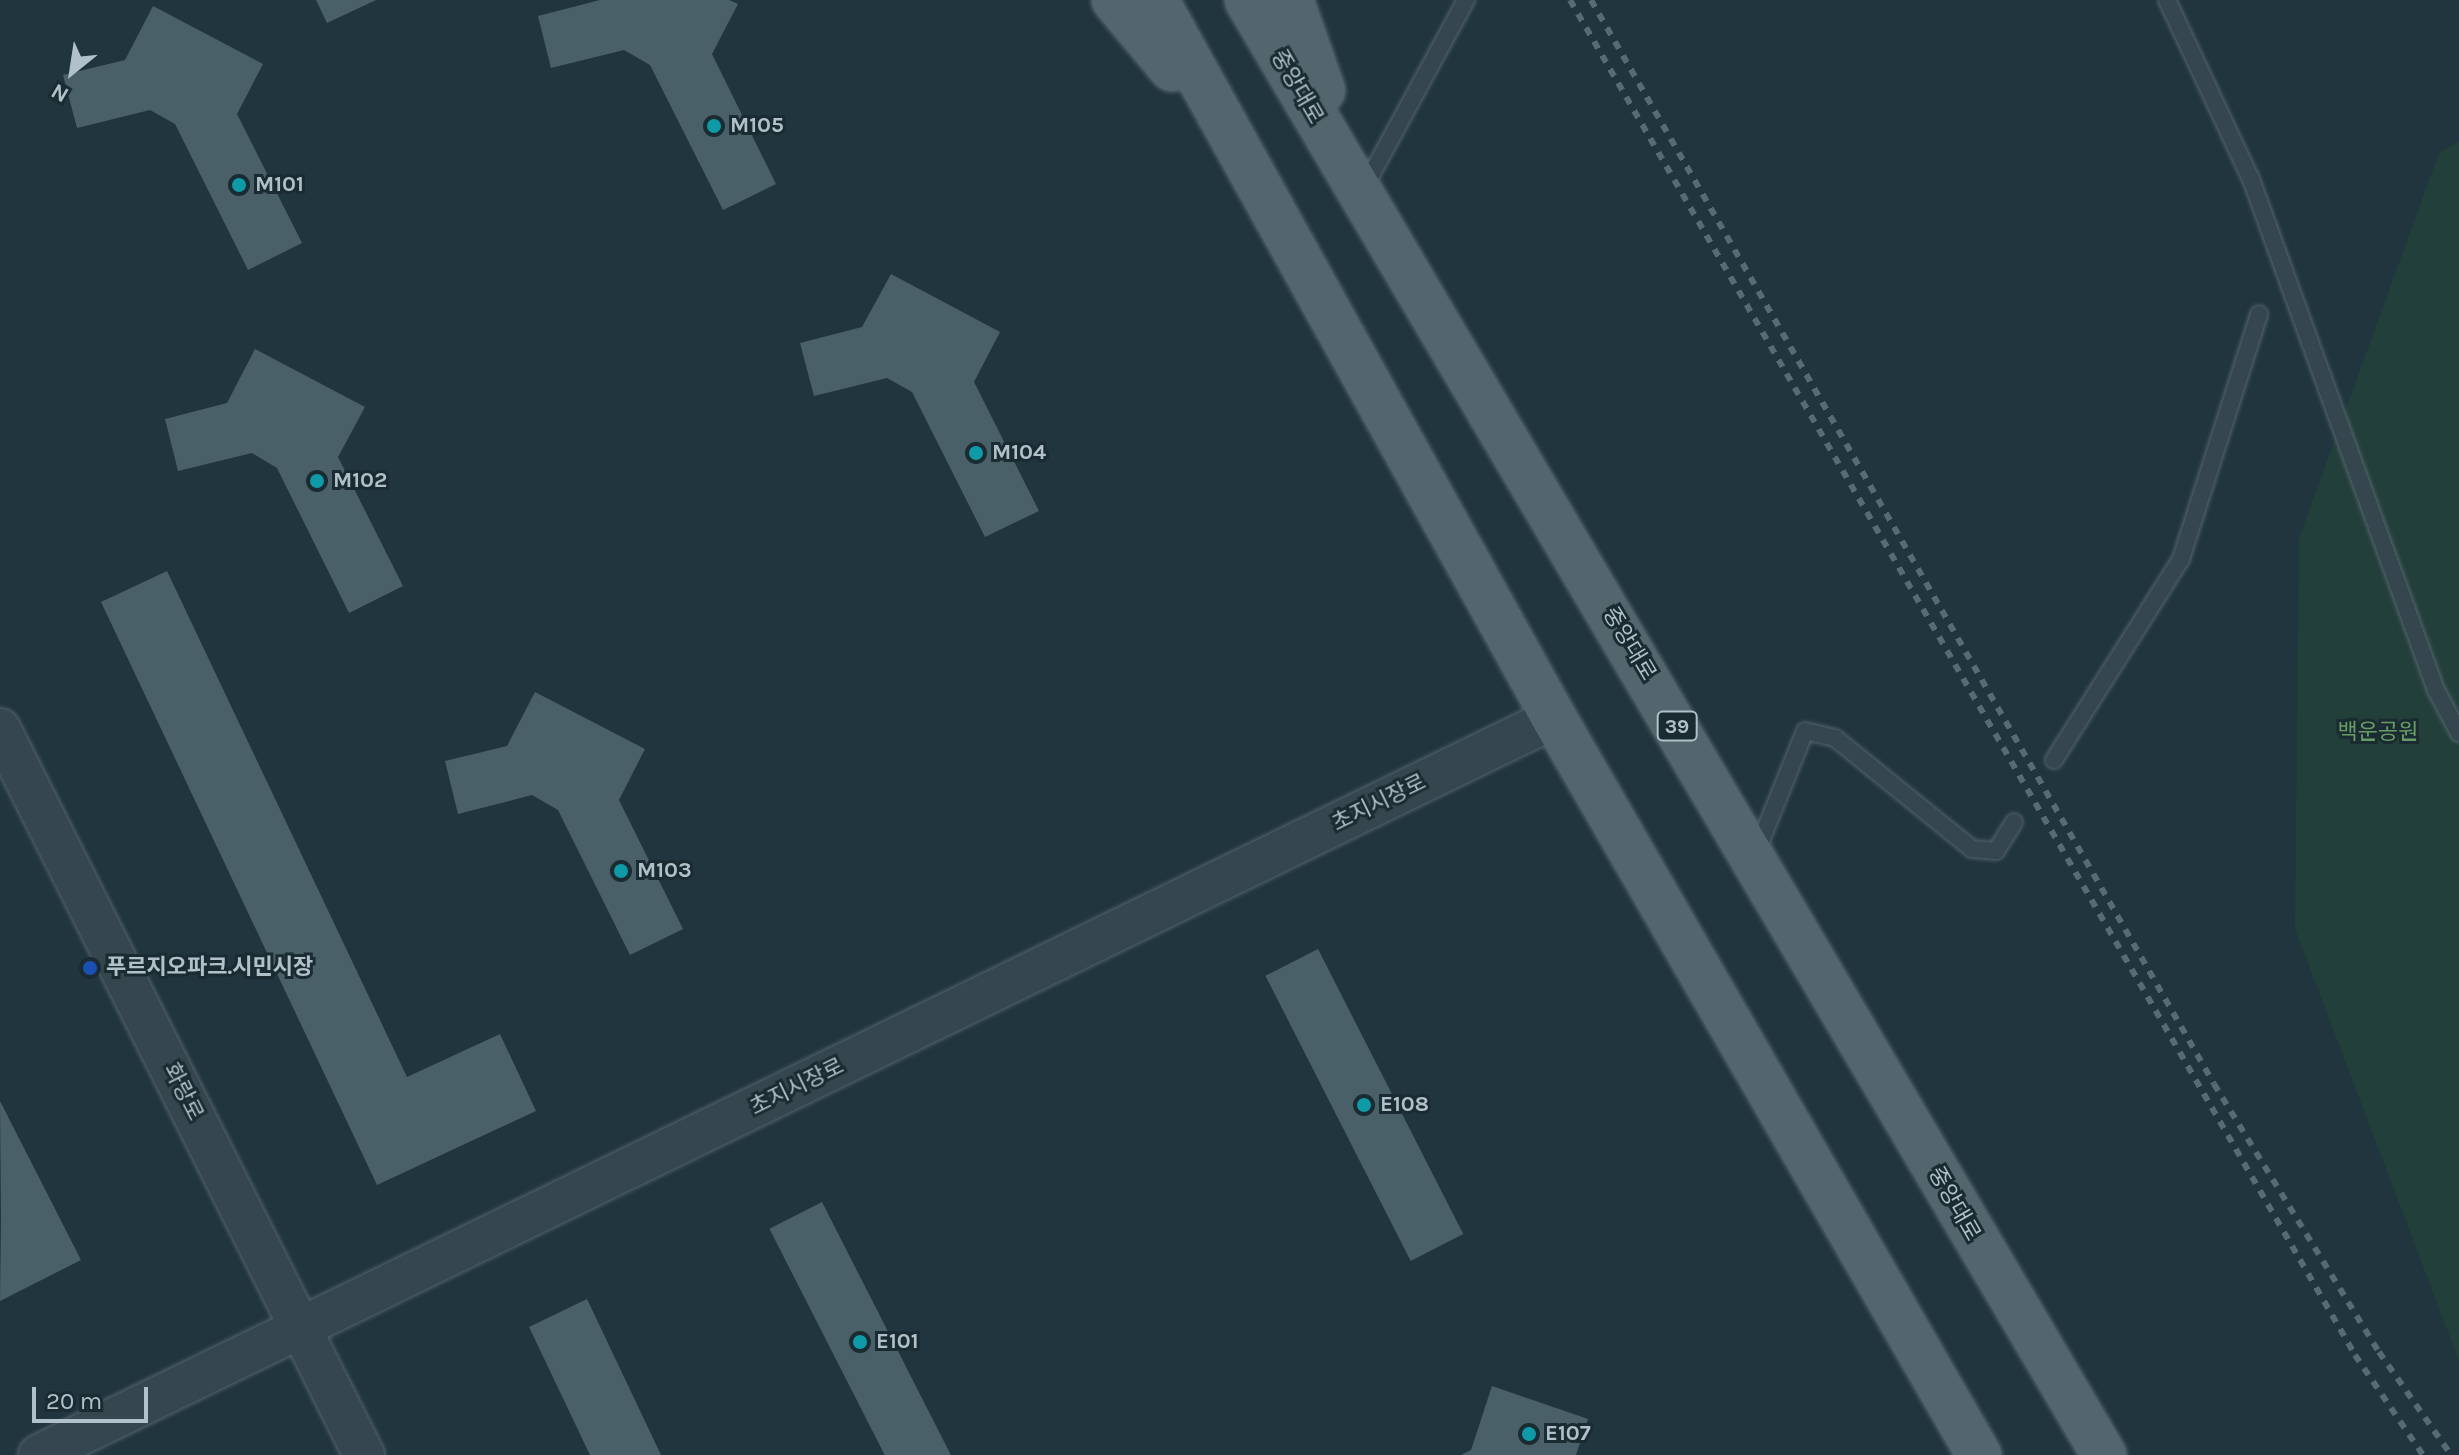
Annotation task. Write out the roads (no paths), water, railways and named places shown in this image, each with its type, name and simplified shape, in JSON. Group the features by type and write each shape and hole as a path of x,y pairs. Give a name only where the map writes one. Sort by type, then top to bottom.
{"main road":[{"path":"1114,0 1235,144"},
{"path":"1156,0 1554,718 1979,1455"},
{"name":"중앙대로","path":"1247,0 2104,1455"},
{"path":"1291,0 1360,195"}],"street":[{"name":"초지시장로","path":"39,1455 1554,718"},
{"name":"화랑로","path":"0,729 364,1455"}],"lane":[{"path":"1360,195 1466,0"},
{"path":"2167,0 2251,179 2436,690 2459,733"},
{"path":"2054,760 2181,559 2259,314"},
{"path":"1754,858 1805,731 1835,738 1972,849 1996,851 2014,822"}],"railway":[{"path":"1570,0 2355,1355 2423,1455"},
{"path":"1591,0 2214,1084 2379,1352 2451,1455"}],"place":[{"name":"M105","path":"714,126"},
{"name":"M101","path":"239,185"},
{"name":"M104","path":"976,453"},
{"name":"M102","path":"317,481"},
{"name":"M103","path":"621,871"},
{"name":"푸르지오파크.시민시장","path":"90,968"},
{"name":"E108","path":"1364,1105"},
{"name":"E101","path":"860,1342"},
{"name":"E107","path":"1529,1434"}],"park label":[{"name":"백운공원","path":"2378,733"}]}
